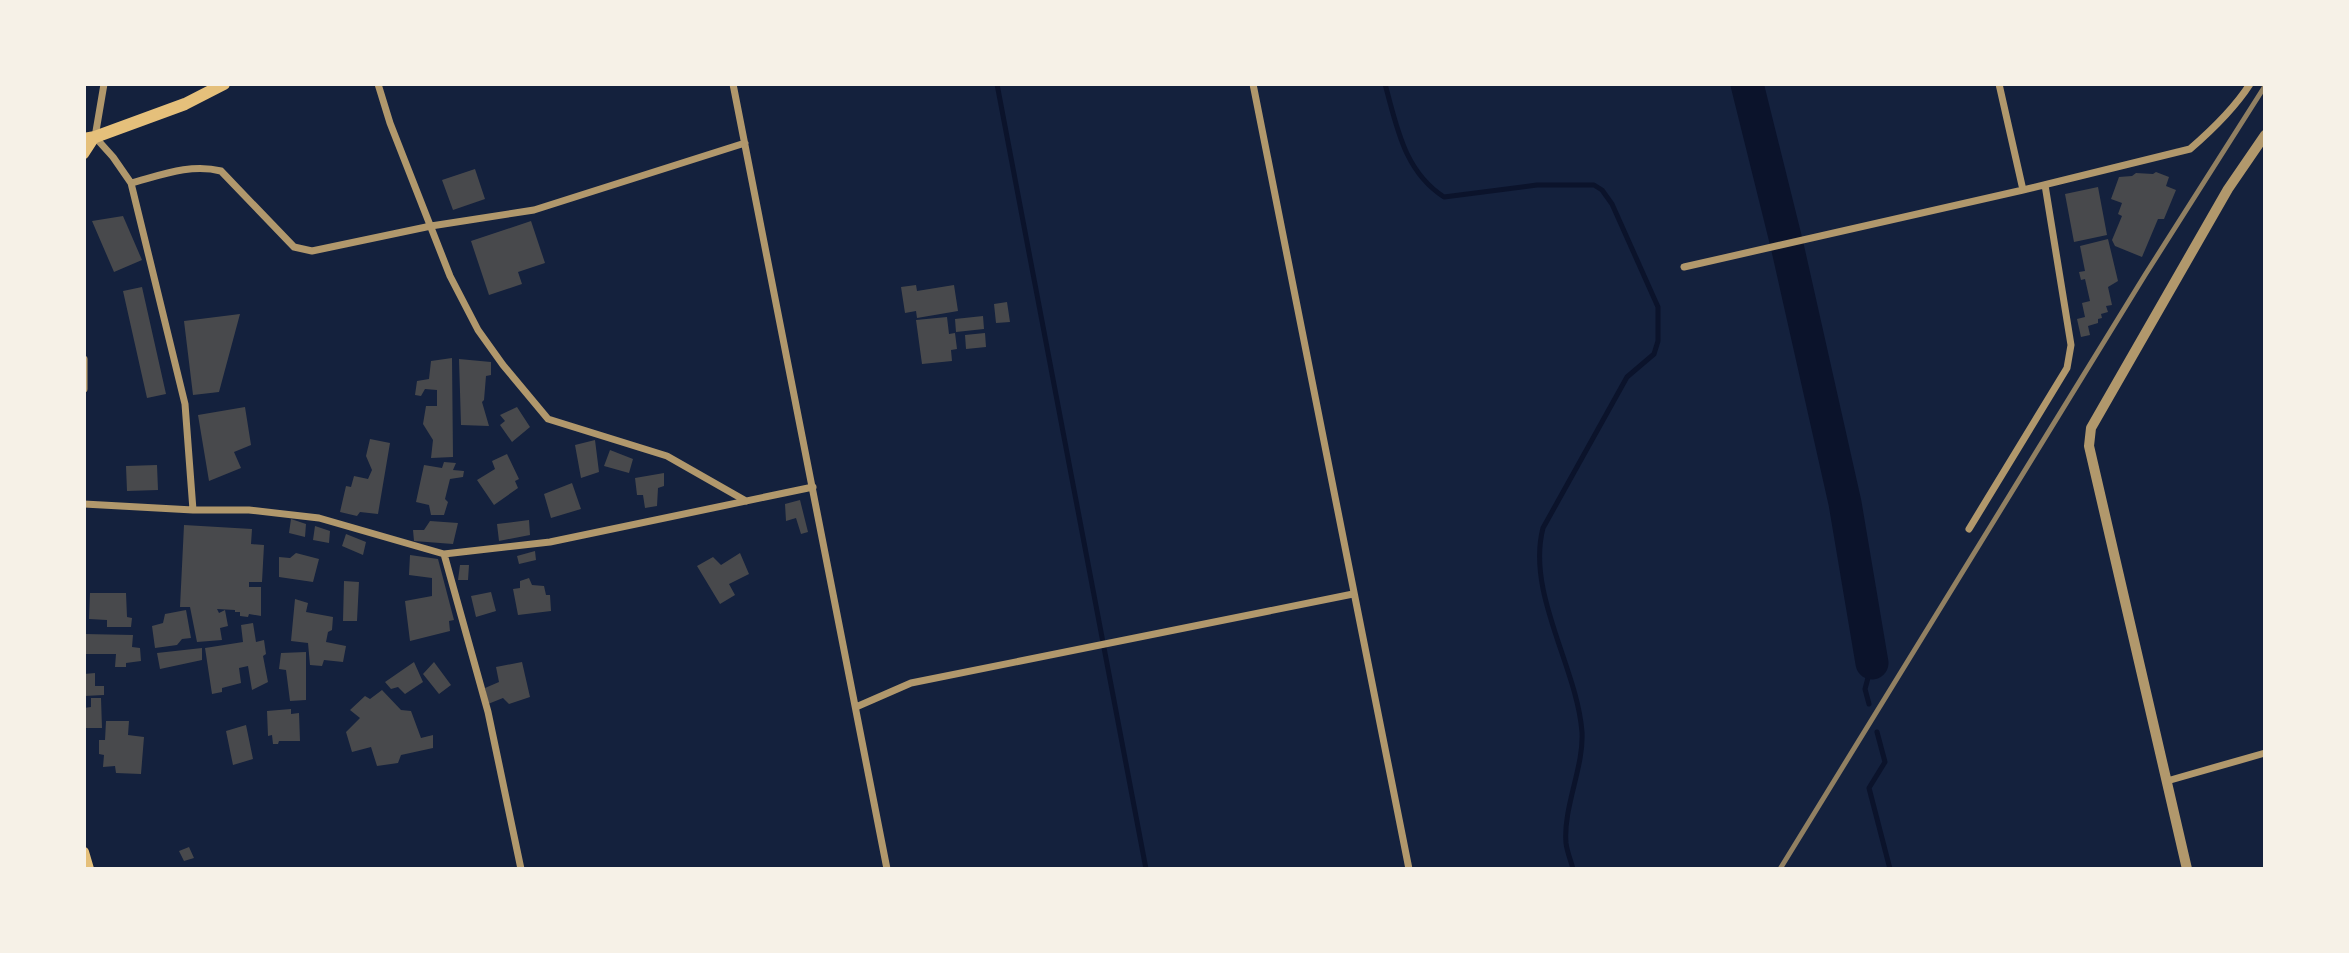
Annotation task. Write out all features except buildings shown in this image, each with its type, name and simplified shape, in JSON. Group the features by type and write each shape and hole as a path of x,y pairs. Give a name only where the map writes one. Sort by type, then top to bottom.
{"highway":[{"path":"89,138 185,104 224,84"}],"main road":[{"path":"84,153 89,138"},
{"path":"84,852 89,869"}],"street":[{"path":"104,84 89,138 113,156 131,183 185,404 193,510"},
{"path":"378,84 390,123 450,276 478,330 548,419 667,456 746,501"},
{"path":"733,84 887,869"},
{"path":"1253,84 1409,869"},
{"path":"1999,84 2023,190"},
{"path":"1684,267 2023,190 2189,149 2211,131 2250,84"},
{"path":"2187,869 2089,446 2091,428 2228,189 2265,135"},
{"path":"131,183 184,169 210,168 221,171 294,247 312,251 430,226 534,210 745,142"},
{"path":"1969,529 2067,368 2070,356 2071,345 2045,184"},
{"path":"84,359 84,389"},
{"path":"84,504 249,510 318,518 444,554 550,542 813,487"},
{"path":"444,554 488,712 521,869"},
{"path":"856,707 911,684 1353,594"},
{"path":"2166,781 2265,753"}],"waterway":[{"path":"997,84 1146,869"},
{"path":"1385,84 1398,132 1411,161 1430,186 1444,197 1537,185 1594,185 1602,190 1612,204 1658,307 1658,341 1654,354 1627,377 1543,528 1541,578 1578,707 1582,732 1580,759 1566,829 1573,869"},
{"path":"1747,84 1787,245 1845,503 1872,663"},
{"path":"1869,704 1865,689 1872,663"},
{"path":"1877,732 1885,762 1869,788 1890,869"}],"railway":[{"path":"1780,869 2145,275 2265,86"}]}
